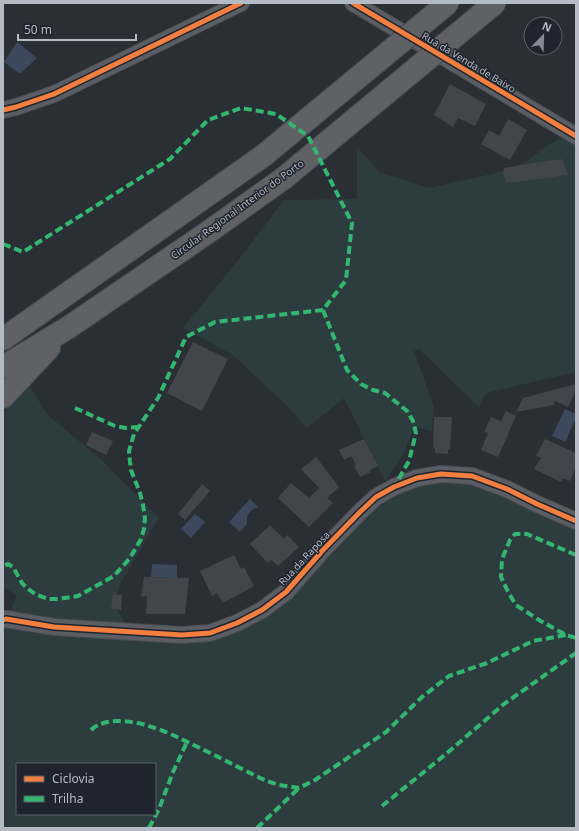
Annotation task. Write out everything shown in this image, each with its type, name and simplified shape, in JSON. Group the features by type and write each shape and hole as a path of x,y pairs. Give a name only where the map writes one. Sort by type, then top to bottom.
{"highway":[{"path":"3,339 263,156 448,3"},
{"name":"Circular Regional Interior do Porto","path":"3,367 69,327 284,178 495,3"},
{"path":"3,397 69,327"}],"street":[{"path":"3,110 54,94 241,3"},
{"name":"Rua da Venda de Baixo","path":"353,3 576,136"},
{"name":"Rua da Raposa","path":"3,620 6,619 54,627 182,635 210,633 237,623 262,610 286,592 323,550 376,497 418,478 441,474 472,476 508,489 537,504 576,521"}],"shaded area":[{"path":"576,130 576,372 486,393 479,407 419,349 414,351 434,407 432,431 419,428 412,432 403,455 385,481 344,398 307,428 288,407 233,355 183,328 244,253 284,200 357,199 357,147 379,172 429,188 496,173 524,163 548,145"},
{"path":"28,384 48,415 105,463 159,518 119,586 115,606 129,630 245,624 377,492 427,469 486,476 576,521 576,828 3,828 3,638 16,595 3,587 3,413"}],"water":[{"path":"17,42 37,58 20,74 4,62"},
{"path":"565,409 576,414 576,418 565,442 552,436"},
{"path":"250,499 258,507 252,510 247,516 247,524 240,532 229,522"},
{"path":"195,514 205,522 191,538 181,529"},
{"path":"152,564 177,565 177,578 151,577"}],"building":[{"path":"450,84 486,104 475,126 458,118 453,127 434,115"},
{"path":"508,119 527,130 510,160 481,144 489,130 499,136"},
{"path":"562,159 568,175 507,183 503,174 504,168"},
{"path":"193,342 228,359 202,411 167,393"},
{"path":"576,384 576,391 568,407 555,401 554,405 516,412 523,398"},
{"path":"506,411 516,416 498,457 481,450 488,433 484,432 491,417 501,421"},
{"path":"434,417 452,417 450,449 448,449 448,454 435,453 435,448 433,448"},
{"path":"92,432 113,441 106,455 86,445"},
{"path":"364,439 378,466 370,470 371,472 360,477 351,456 344,460 339,450"},
{"path":"545,439 576,453 576,466 570,481 563,478 561,482 534,469 541,458 536,456"},
{"path":"316,457 339,487 327,498 333,503 309,527 278,498 291,483 309,498 319,488 301,469"},
{"path":"202,484 210,491 185,520 178,514"},
{"path":"270,525 284,539 287,535 299,547 278,566 271,560 268,563 250,544"},
{"path":"234,555 241,569 244,567 254,586 223,603 217,593 212,596 200,571"},
{"path":"144,577 189,578 185,614 146,614 147,596 141,597"},
{"path":"113,594 122,595 121,610 111,609"}],"marked path":[{"path":"3,244 23,252 170,159 208,120 241,108 276,114 308,136 352,223 346,280 323,310 215,322 186,337 158,398 134,434 129,451 130,462 131,470 143,505 145,518 144,529 141,539 130,558 114,576 78,596 48,599 37,595 28,589 22,583 13,567 8,564 3,568"},
{"path":"323,310 347,370 361,384 373,390 385,393 407,411 413,421 416,433 409,461 394,487"},
{"path":"75,408 115,426 126,428 138,427"},
{"path":"576,555 527,534 515,534 510,540 502,559 501,577 516,605 566,635 576,638"},
{"path":"91,730 98,725 111,722 125,721 139,723 182,739 267,781 279,785 299,788 315,780 386,732 422,697 449,676 487,663 533,641 566,635"},
{"path":"382,806 504,704 576,653"},
{"path":"156,815 187,742"},
{"path":"257,828 299,788"},
{"path":"149,828 156,815"}],"cycle path":[{"path":"3,110 54,94 241,3"},
{"path":"353,3 576,136"},
{"path":"3,620 6,619 54,627 182,635 210,633 237,623 262,610 286,592 323,550 376,497 394,487 417,478 441,474 472,476 507,489 576,521"}]}
